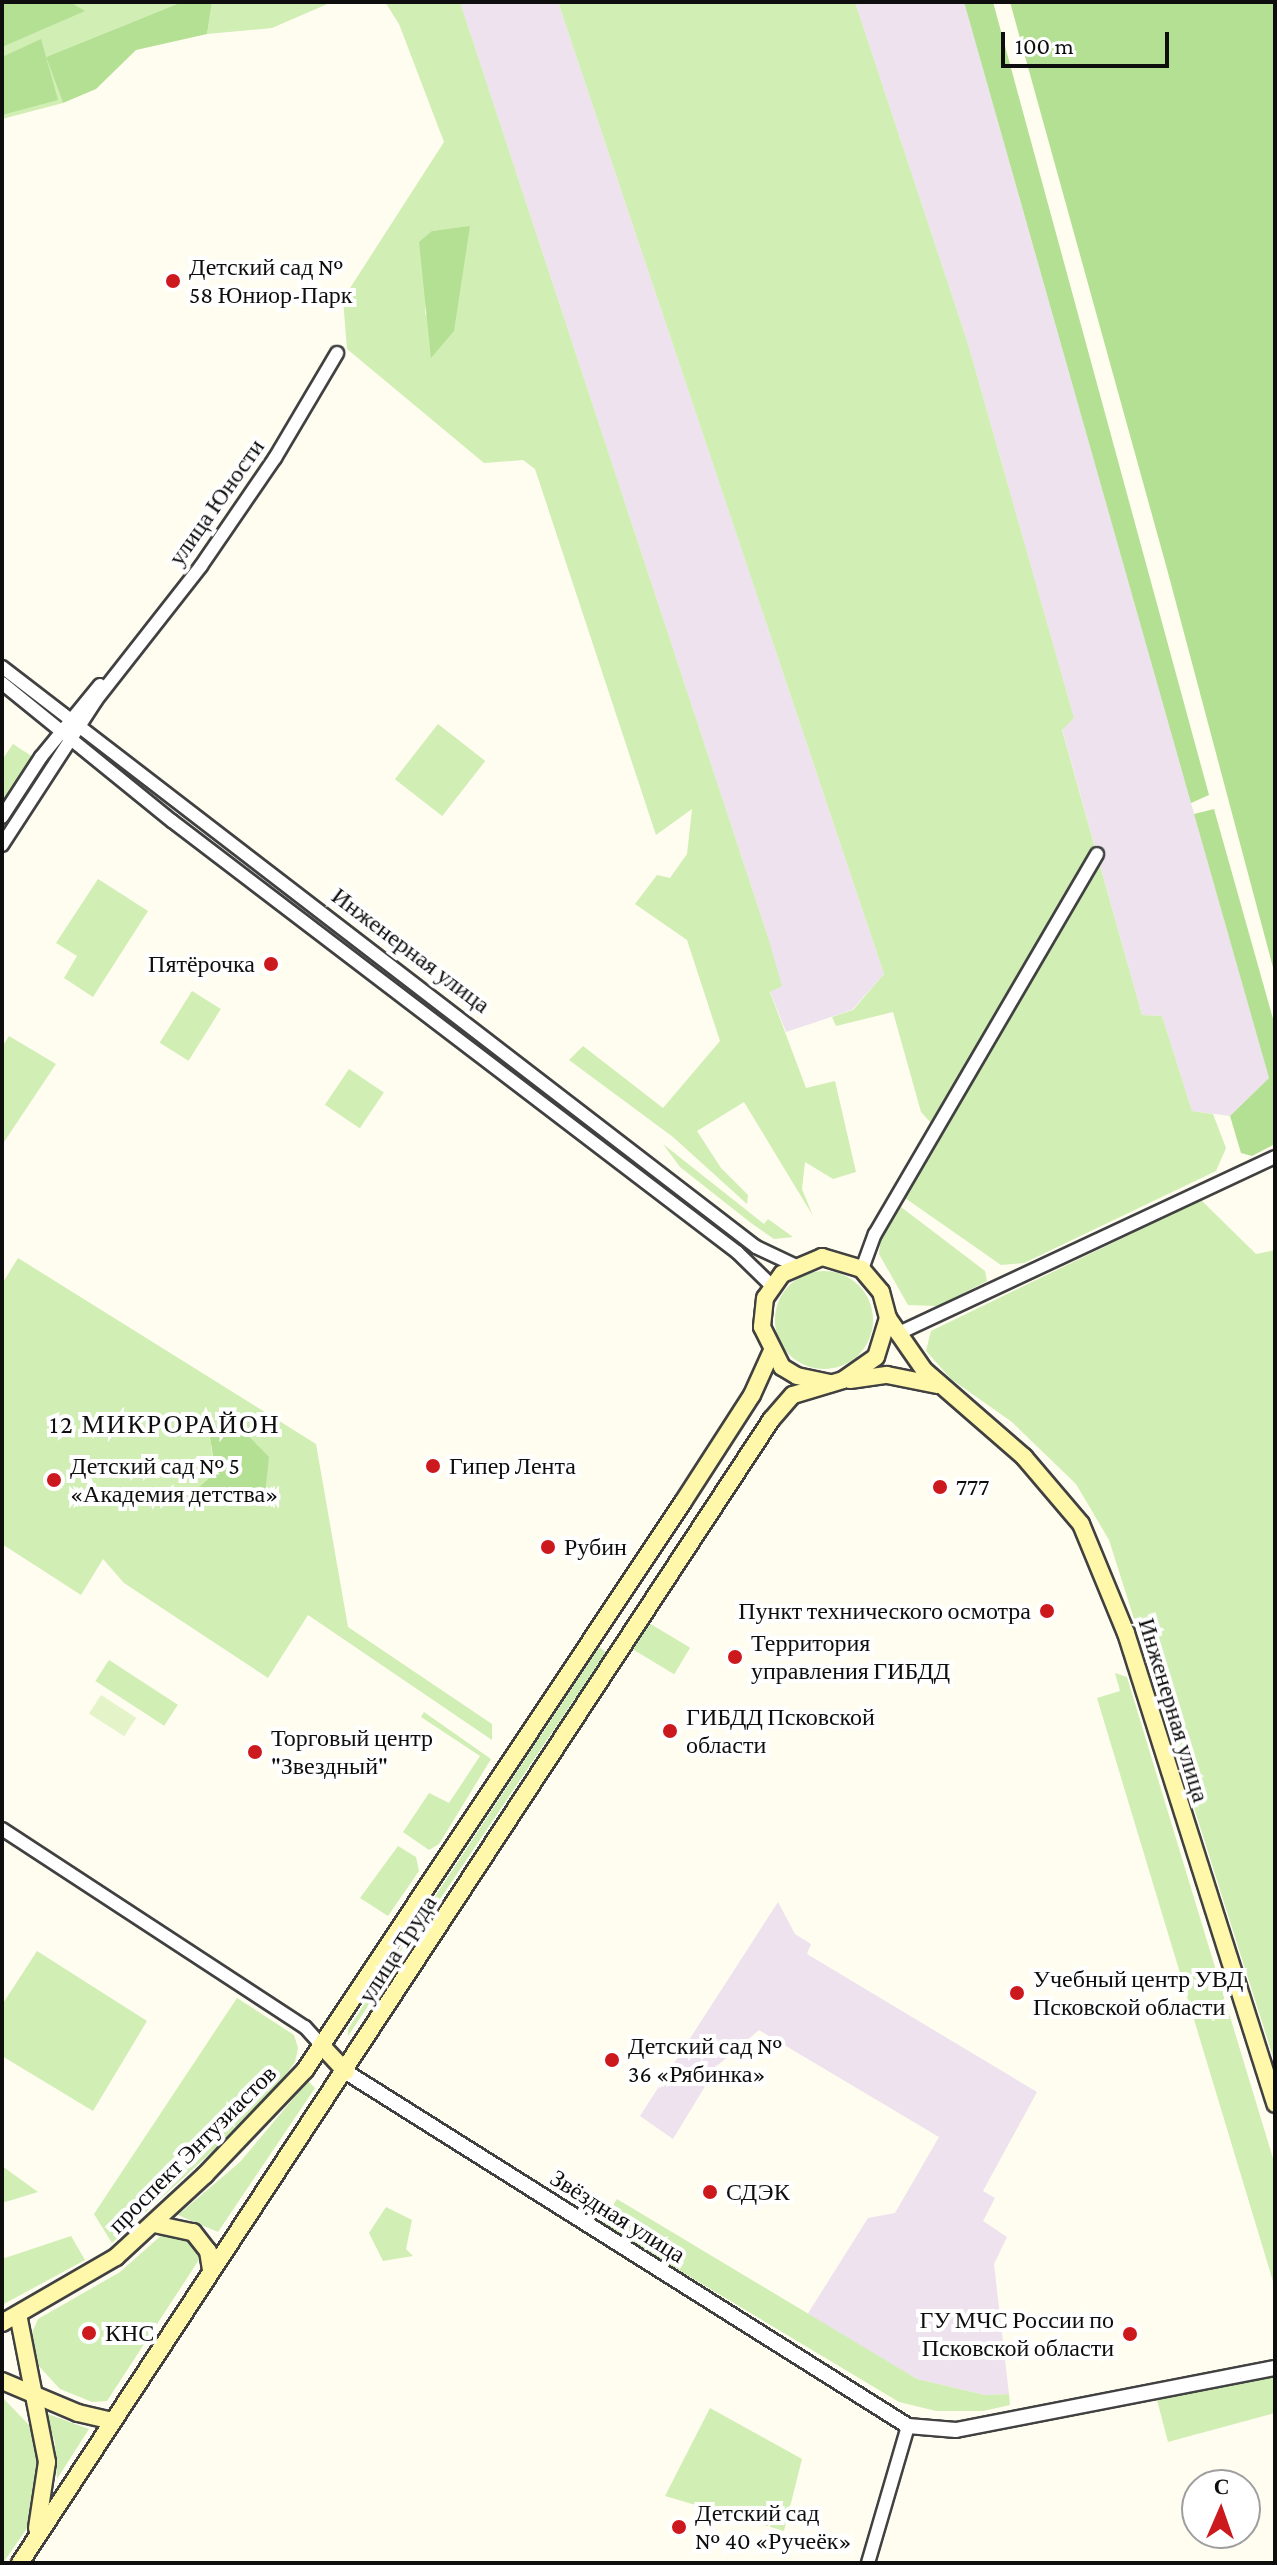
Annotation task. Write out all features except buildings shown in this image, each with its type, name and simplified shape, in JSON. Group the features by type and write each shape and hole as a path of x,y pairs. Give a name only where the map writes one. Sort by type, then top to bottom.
{"main road":[{"path":"771,1353 762,1327 772,1286 794,1265 822,1257 862,1269"},
{"name":"Инженерная улица","path":"862,1269 881,1292 888,1318 897,1334 939,1386 1003,1437 1057,1490 1098,1559 1275,2104"},
{"path":"837,1382 876,1357 888,1318"},
{"name":"Инженерная улица","path":"771,1353 797,1376 837,1382 887,1375 939,1386"},
{"name":"улица Труда","path":"322,2046 709,1462 752,1395 771,1353"},
{"name":"улица Труда","path":"20,2563 109,2420 346,2072 771,1420 793,1395 837,1382"},
{"name":"Звёздная улица","path":"322,2046 346,2072"},
{"name":"проспект Энтузиастов","path":"2,2323 109,2262 154,2224 261,2120 322,2046"},
{"path":"154,2224 169,2223 193,2232 208,2251 211,2269"},
{"path":"18,2314 47,2462 47,2485 33,2543"},
{"path":"2,2381 78,2413 109,2420"}],"street":[{"name":"улица Юности","path":"2,817 201,566 275,458 337,353"},
{"name":"Инженерная улица","path":"2,667 756,1247 794,1265"},
{"name":"Инженерная улица","path":"2,683 732,1249 772,1286"},
{"name":"улица Юности","path":"2,845 66,735"},
{"path":"862,1269 875,1234 1097,854"},
{"path":"897,1334 1275,1157"},
{"name":"Звёздная улица","path":"2,1829 305,2027 322,2046"},
{"name":"Звёздная улица","path":"346,2072 908,2426 956,2430 1275,2368"},
{"path":"868,2563 908,2426"}],"shaded area":[{"path":"460,2 558,2 884,974 852,1010 786,1032 770,991 768,937"},
{"path":"855,2 964,2 1269,1078 1230,1116 1192,1111 1162,1016 1142,1015 1062,729 1074,718 968,344"},
{"path":"778,1902 795,1934 811,1944 807,1954 1037,2092 983,2191 995,2198 983,2221 1007,2237 994,2264 1009,2394 985,2395 917,2379 807,2315 868,2218 895,2213 939,2137 759,2030 718,2065 673,2139 640,2116"}],"green space":[{"path":"2,2 182,2 46,57 63,103 2,119"},
{"path":"2,2 70,2 85,11 2,47"},
{"path":"182,2 212,2 207,34 136,50 96,89 63,103 46,57"},
{"path":"212,2 332,2 272,28 207,34"},
{"path":"385,2 460,2 768,937 782,986 770,992 806,1088 835,1081 856,1172 833,1179 805,1162 802,1189 813,1216 744,1102 697,1131 721,1168 748,1195 747,1204 673,1137 569,1060 583,1046 663,1108 720,1041 687,940 635,904 657,875 670,878 687,854 692,809 656,835 535,469 523,460 484,463 347,349 343,299 444,142 399,24","holes":["470,227 425,316 432,231"]},
{"path":"558,2 855,2 968,344 1074,718 1062,730 1142,1015 1162,1016 1192,1111 1213,1114 1226,1148 1216,1171 1024,1263 1001,1265 905,1198 941,1134 921,1112 893,1012 836,1026 832,1017 853,1010 884,974"},
{"path":"964,2 993,2 1209,795 1191,803"},
{"path":"1010,2 1275,2 1275,975 1167,569"},
{"path":"41,39 58,100 2,115 2,57"},
{"path":"470,226 454,331 431,358 419,242 432,231"},
{"path":"438,724 485,761 442,816 395,779"},
{"path":"13,744 33,757 2,803 2,760"},
{"path":"1214,809 1275,1026 1275,1144 1252,1156 1241,1153 1230,1116 1269,1078 1194,814"},
{"path":"98,879 148,911 93,997 64,978 77,956 56,943"},
{"path":"192,991 221,1009 189,1061 160,1043"},
{"path":"9,1036 56,1064 2,1145 2,1047"},
{"path":"349,1069 384,1092 360,1128 325,1105"},
{"path":"663,1144 764,1224 768,1219 793,1237 774,1239 751,1223 680,1167"},
{"path":"1201,1200 1256,1254 1275,1250 1275,2063 1109,1540 1076,1484 1012,1422 951,1379 926,1351 931,1331"},
{"path":"901,1207 985,1271 987,1281 938,1306 908,1305 879,1254 881,1236"},
{"path":"18,1258 316,1444 348,1627 492,1724 492,1740 308,1615 268,1678 124,1583 103,1559 81,1595 2,1544 2,1284","holes":["245,1437 258,1445 198,1488 215,1474 211,1446"]},
{"path":"824,1271 843,1275 859,1285 869,1301 873,1320 869,1339 859,1355 843,1365 824,1369 805,1365 789,1355 779,1339 775,1320 779,1301 789,1285 805,1275"},
{"path":"231,1418 269,1457 265,1494 260,1499 214,1502 198,1498 198,1488 215,1473 210,1435 220,1422"},
{"path":"649,1623 690,1648 674,1674 633,1650"},
{"path":"599,1647 606,1652 348,2036 348,2029"},
{"path":"109,1660 178,1705 164,1726 95,1681"},
{"path":"1115,1673 1127,1677 1275,2165 1275,2288 1097,1698 1120,1691"},
{"path":"101,1695 136,1718 124,1736 89,1713"},
{"path":"424,1712 491,1759 439,1844 429,1850 403,1832 429,1793 449,1803 480,1756 421,1717"},
{"path":"398,1846 416,1857 419,1871 388,1916 360,1898"},
{"path":"37,1951 147,2021 93,2111 2,2056 2,2005"},
{"path":"237,1998 294,2035 298,2048 295,2062 265,2103 112,2243 94,2214"},
{"path":"308,2081 315,2088 218,2232 178,2215 240,2162"},
{"path":"2,2166 38,2192 2,2203"},
{"path":"617,2199 917,2379 985,2395 1009,2394 1010,2405 983,2411 936,2411 899,2402 602,2224"},
{"path":"386,2207 412,2220 406,2249 413,2256 383,2261 369,2233"},
{"path":"165,2232 189,2237 202,2255 107,2401 92,2402 60,2389 36,2363 32,2333 38,2319 120,2272"},
{"path":"71,2236 85,2260 2,2305 2,2259"},
{"path":"1275,2375 1275,2413 1168,2442 1157,2400"},
{"path":"2,2397 29,2425 38,2451 39,2478 32,2521 3,2563"},
{"path":"710,2408 802,2459 784,2531 665,2496"},
{"path":"45,2413 89,2429 57,2479 55,2442"}],"place":[{"name":"Детский сад № 58 Юниор-Парк","path":"173,281"},
{"name":"Пятёрочка","path":"271,964"},
{"name":"Гипер Лента","path":"433,1466"},
{"name":"Детский сад № 5 «Академия детства»","path":"54,1480"},
{"name":"777","path":"940,1487"},
{"name":"Рубин","path":"548,1547"},
{"name":"Пункт технического осмотра","path":"1047,1611"},
{"name":"Территория управления ГИБДД","path":"735,1657"},
{"name":"ГИБДД Псковской области","path":"670,1731"},
{"name":"Торговый центр \"Звездный\"","path":"255,1752"},
{"name":"Учебный центр УВД Псковской области","path":"1017,1993"},
{"name":"Детский сад № 36 «Рябинка»","path":"612,2060"},
{"name":"СДЭК","path":"710,2192"},
{"name":"КНС","path":"89,2333"},
{"name":"ГУ МЧС России по Псковской области","path":"1130,2334"},
{"name":"Детский сад № 40 «Ручеёк»","path":"679,2527"}],"district":[{"name":"12 МИКРОРАЙОН","path":"165,1425"}]}
